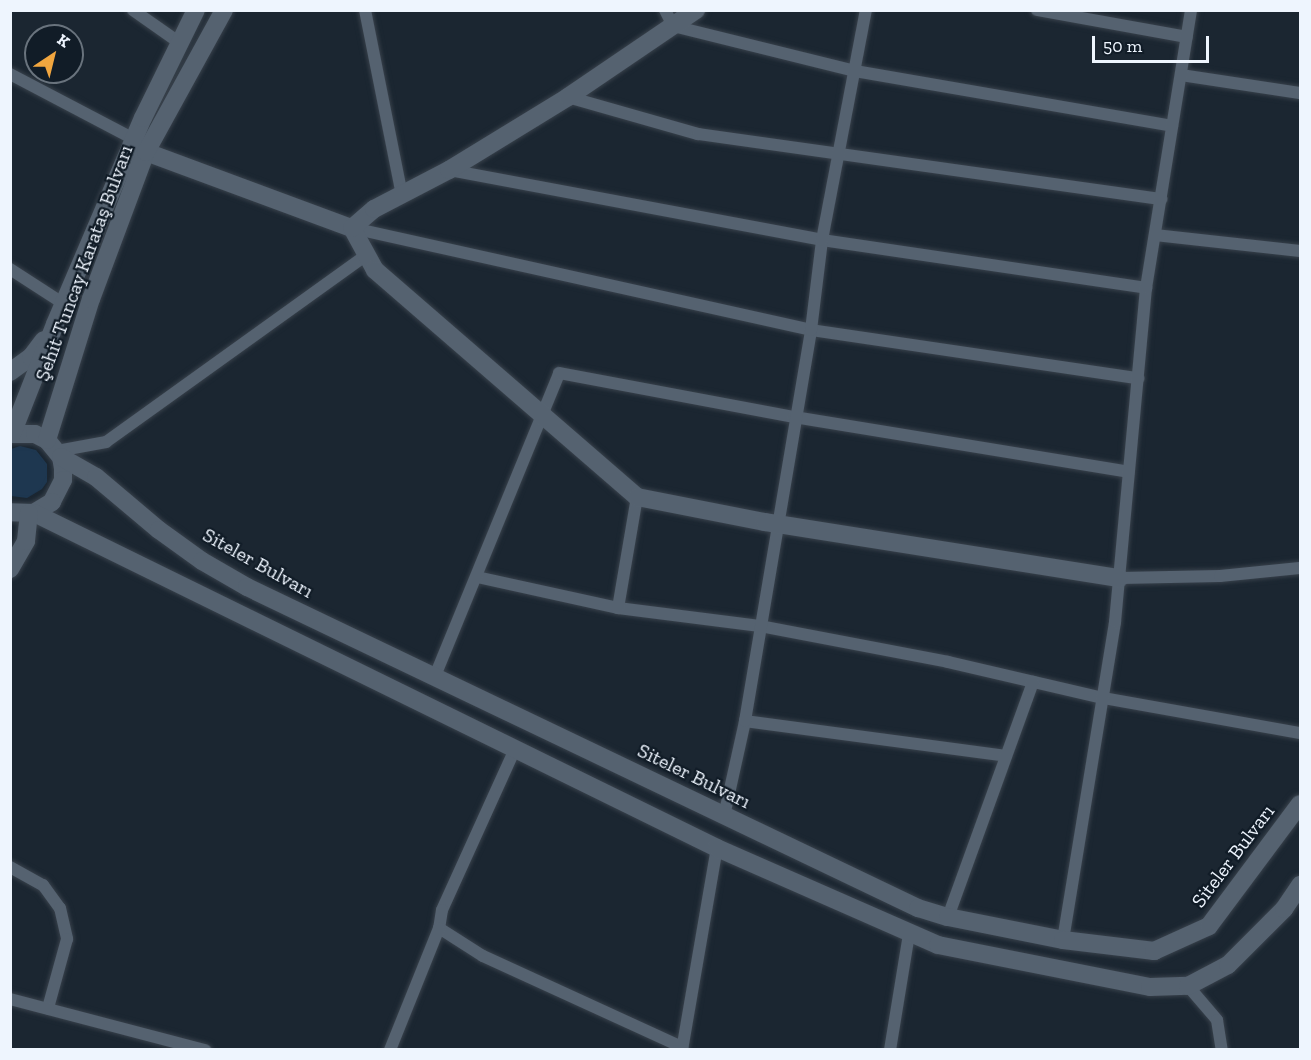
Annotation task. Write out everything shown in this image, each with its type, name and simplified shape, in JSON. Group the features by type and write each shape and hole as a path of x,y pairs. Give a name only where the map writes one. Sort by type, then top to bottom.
{"main road":[{"name":"Şehit Tuncay Karataş Bulvarı","path":"32,513 52,502 63,480 55,449 91,299 140,146 180,43 196,10"},
{"name":"Şehit Tuncay Karataş Bulvarı","path":"11,434 55,324 140,146 224,10"},
{"path":"352,228 374,209 449,170 568,97 669,18 696,10"},
{"path":"140,146 352,228 375,270 637,497 777,524 1120,578"},
{"path":"10,372 31,357 55,324"},
{"name":"Siteler Bulvarı","path":"11,434 35,434 96,477 159,530 202,561 247,587 918,908 948,917 1063,940 1154,951 1209,926 1300,804"},
{"path":"10,512 32,513 717,848 938,945 1139,984 1188,986 1228,965 1284,909 1300,885"},
{"path":"10,569 26,540 32,513"}],"street":[{"path":"133,10 180,43"},
{"path":"364,10 402,195"},
{"path":"724,816 745,721 794,417 811,330 822,240 866,10"},
{"path":"1037,10 1187,37"},
{"path":"1063,940 1103,698 1120,578 1146,288 1191,10"},
{"path":"669,18 855,71 1172,126"},
{"path":"10,74 140,146"},
{"path":"1181,75 1300,93"},
{"path":"568,97 698,135 1161,199"},
{"path":"449,170 822,240 1146,288"},
{"path":"352,228 811,330 1138,378"},
{"path":"1155,234 1300,251"},
{"path":"55,449 106,442 366,255"},
{"path":"10,269 64,304"},
{"path":"435,676 477,577 541,412 559,373 794,417 1129,472"},
{"path":"618,608 637,497"},
{"path":"1120,578 1220,576 1300,568"},
{"path":"477,577 618,608 760,626 948,662 1103,698 1300,733"},
{"path":"948,917 1033,682"},
{"path":"745,721 1006,756"},
{"path":"390,1050 439,928 442,910 515,749"},
{"path":"439,928 483,956 682,1048 717,848"},
{"path":"10,867 43,885 60,908 67,939 48,1008"},
{"path":"890,1050 909,934"},
{"path":"1188,986 1217,1020 1222,1050"},
{"path":"10,999 205,1050"}],"shaded area":[{"path":"20,446 36,450 47,464 47,482 42,489 27,498 11,496 11,449"}]}
